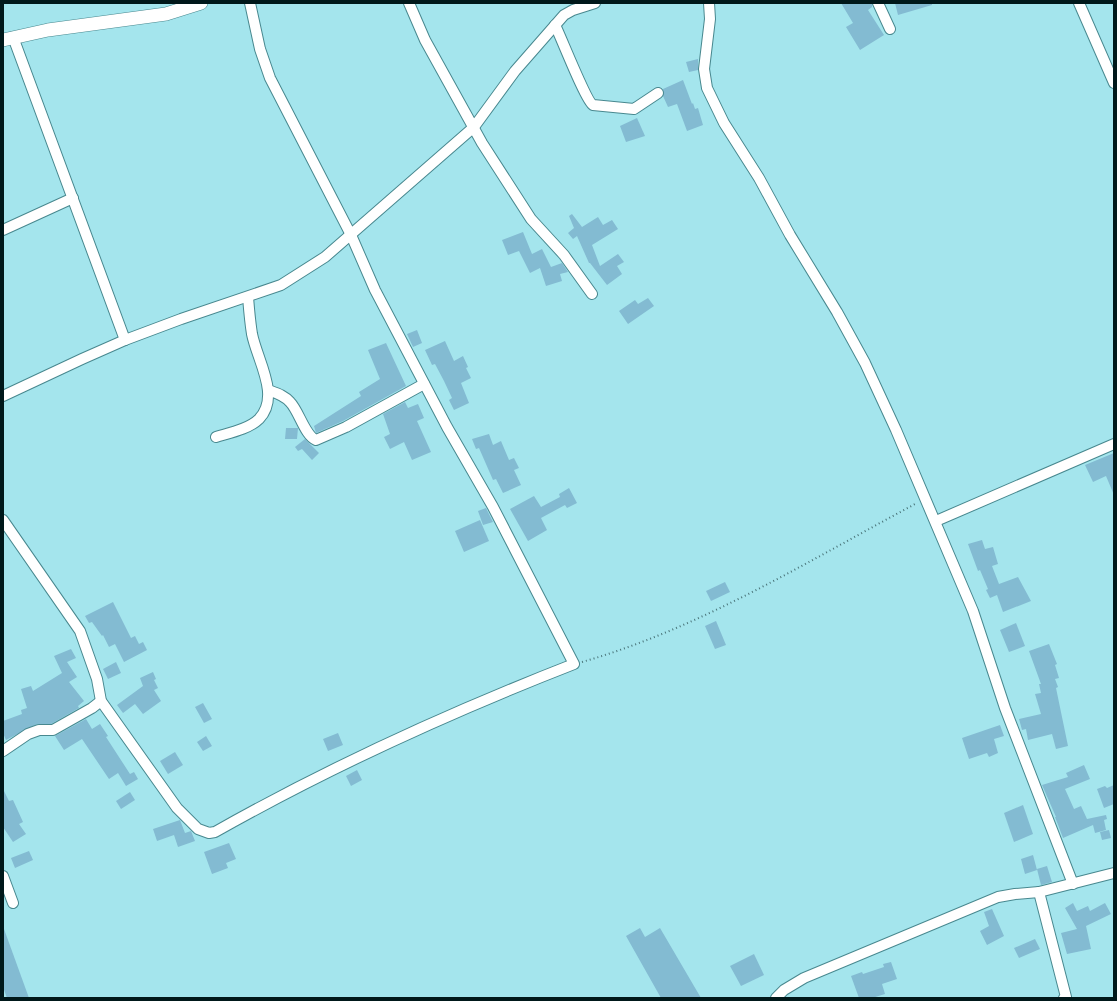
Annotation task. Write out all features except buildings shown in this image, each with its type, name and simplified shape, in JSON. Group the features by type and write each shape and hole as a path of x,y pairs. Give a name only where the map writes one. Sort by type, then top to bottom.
{"street":[{"path":"126,340 73,198 8,39 57,29 166,14 201,3"},
{"path":"3,520 80,630 97,679 101,701 177,808 198,828 209,833 343,765 452,713 574,664 493,507 424,384 375,290 351,235 270,78 260,50 250,3"},
{"path":"409,3 425,40 482,143 531,219 564,255 592,294"},
{"path":"3,396 82,358 126,340 181,319 281,285 325,257 474,127 515,71 568,12 595,3"},
{"path":"709,3 710,19 704,69 707,88 713,101 830,299 865,363 936,521 973,611 1007,715 1064,856 1073,884"},
{"path":"878,3 890,29"},
{"path":"1078,3 1114,83"},
{"path":"555,25 580,79 587,99 593,105 634,109 658,94"},
{"path":"3,230 73,198"},
{"path":"216,437 236,431 258,421 267,402 268,390 252,333 248,297"},
{"path":"268,390 290,401 308,433 316,440 346,427 424,384"},
{"path":"936,521 1114,444"},
{"path":"3,751 28,734 39,730 53,730 92,708 101,701"},
{"path":"776,998 784,990 804,978 998,897 1039,892 1114,873"},
{"path":"3,876 13,903"},
{"path":"1039,892 1066,998"}],"path":[{"path":"574,664 662,635 763,586 925,499"}]}
